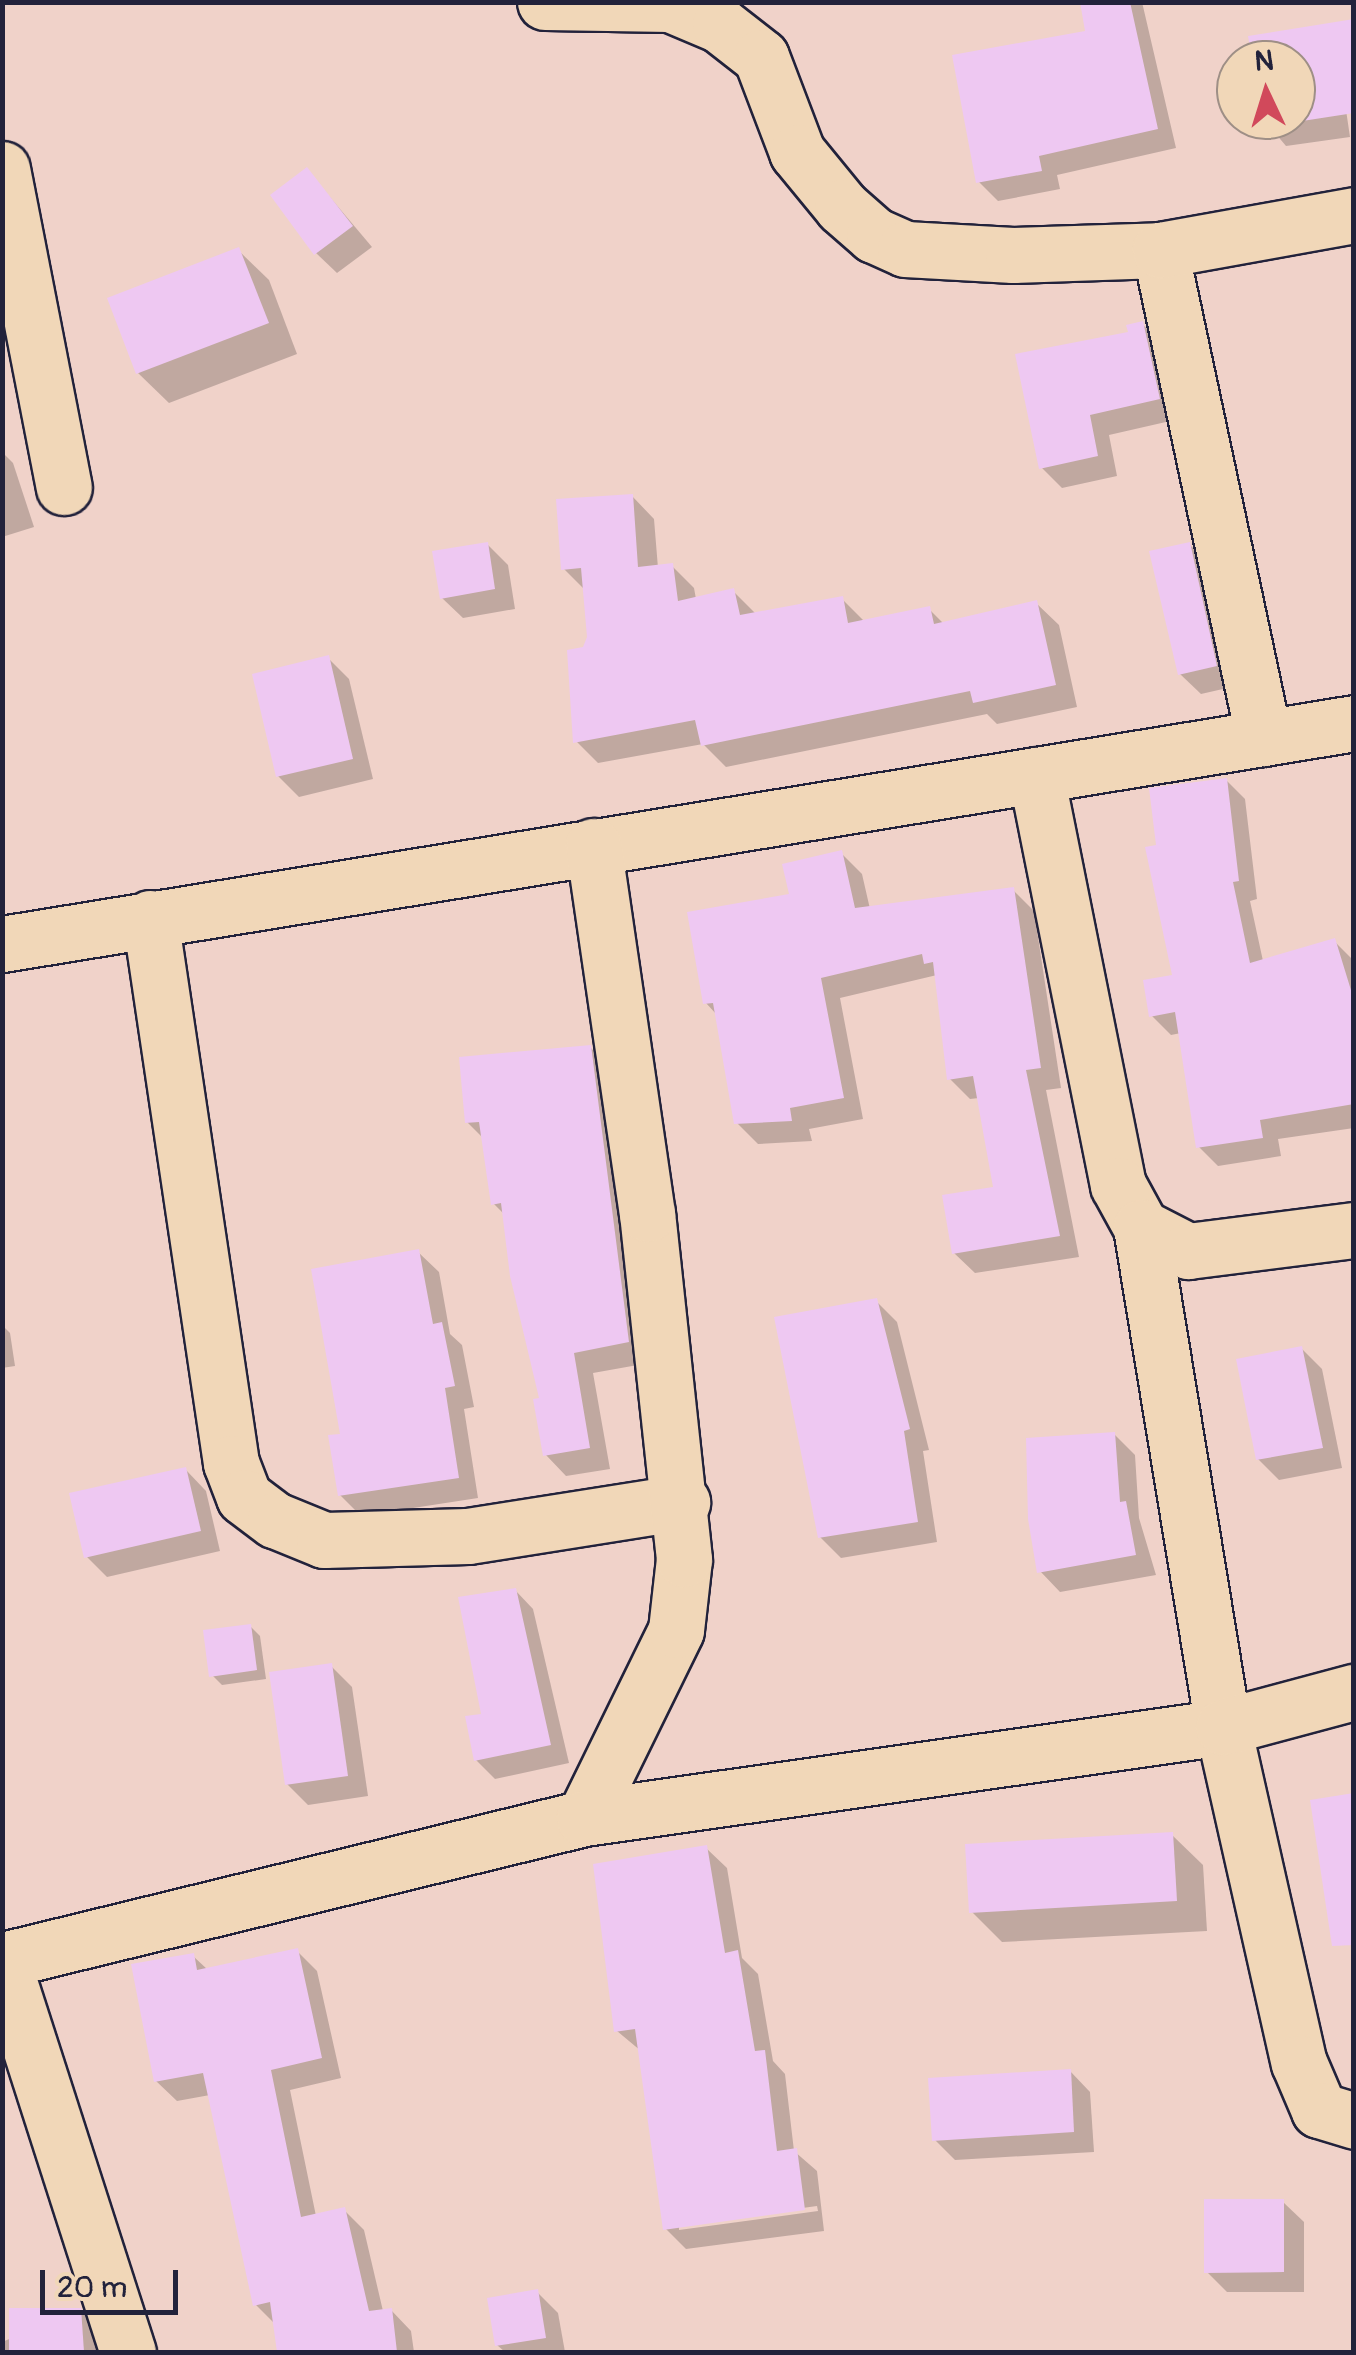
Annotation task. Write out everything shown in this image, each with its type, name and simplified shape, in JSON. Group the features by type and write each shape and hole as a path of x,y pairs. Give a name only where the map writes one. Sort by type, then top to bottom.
{"street":[{"path":"545,2 670,3 730,14 761,57 797,152 874,236 905,249 947,254 1160,250 1354,216"},
{"path":"2,169 64,488"},
{"path":"1160,250 1264,738"},
{"path":"2,944 1354,724"},
{"path":"1036,775 1118,1184 1142,1227 1223,1726 1308,2091 1320,2110 1354,2121"},
{"path":"584,1818 676,1630 682,1502 594,846"},
{"path":"150,918 231,1463 244,1497 275,1520 324,1540 468,1536 682,1502"},
{"path":"1142,1227 1188,1251 1354,1230"},
{"path":"128,2352 3,1960 584,1818 1223,1726 1354,1692"}],"building":[{"path":"1080,2 1130,2 1158,129 1039,156 1042,171 976,183 952,55 1085,31"},
{"path":"1354,19 1354,113 1316,119 1316,40 1249,40 1248,36"},
{"path":"307,167 353,226 314,255 270,195"},
{"path":"239,247 269,323 136,374 107,298"},
{"path":"1143,321 1160,399 1090,415 1098,456 1039,469 1015,354 1128,332 1126,325"},
{"path":"633,494 638,567 673,563 678,601 734,588 740,615 843,596 848,623 930,606 934,624 1037,600 1056,685 973,703 970,691 701,746 695,720 573,743 567,650 583,647 587,637 581,568 561,570 556,499"},
{"path":"488,542 495,589 440,599 432,551"},
{"path":"1190,542 1217,666 1178,675 1149,551"},
{"path":"329,655 353,759 276,777 252,674"},
{"path":"1227,778 1239,881 1233,882 1250,963 1335,938 1354,1000 1354,1104 1260,1120 1263,1138 1196,1148 1175,1012 1149,1017 1143,980 1172,975 1145,847 1156,845 1149,788"},
{"path":"842,850 855,908 1014,887 1041,1068 1026,1070 1060,1236 952,1254 942,1195 993,1187 973,1076 947,1080 933,962 924,964 922,954 821,978 844,1098 790,1108 792,1121 734,1124 713,1003 703,1004 687,912 789,894 782,864"},
{"path":"591,1045 629,1342 574,1353 590,1448 543,1456 533,1399 539,1398 510,1276 501,1203 491,1205 479,1122 465,1123 459,1057"},
{"path":"419,1249 433,1324 442,1322 455,1386 445,1388 459,1478 338,1496 328,1435 340,1434 311,1269"},
{"path":"877,1298 910,1429 904,1431 918,1522 818,1538 774,1317"},
{"path":"1302,1346 1323,1448 1256,1460 1236,1359"},
{"path":"1115,1432 1120,1502 1126,1501 1136,1555 1037,1573 1028,1519 1026,1438"},
{"path":"186,1467 201,1531 84,1558 69,1493"},
{"path":"516,1588 551,1745 474,1761 465,1716 481,1714 458,1597"},
{"path":"251,1624 257,1670 209,1677 203,1630"},
{"path":"332,1663 348,1776 285,1785 269,1672"},
{"path":"1354,1793 1354,1945 1332,1946 1310,1800"},
{"path":"1173,1832 1177,1901 969,1913 965,1844"},
{"path":"707,1845 725,1953 738,1950 755,2051 765,2050 777,2151 797,2148 805,2210 663,2230 635,2029 614,2032 593,1864"},
{"path":"298,1948 322,2058 271,2070 301,2217 345,2207 369,2311 392,2308 397,2352 277,2352 270,2302 253,2306 203,2073 154,2082 131,1964 194,1953 197,1970"},
{"path":"1071,2069 1074,2132 932,2141 928,2078"},
{"path":"1204,2199 1284,2199 1284,2272 1204,2273"},
{"path":"538,2289 546,2338 495,2346 487,2298"},
{"path":"9,2308 81,2308 84,2352 9,2352"}]}
